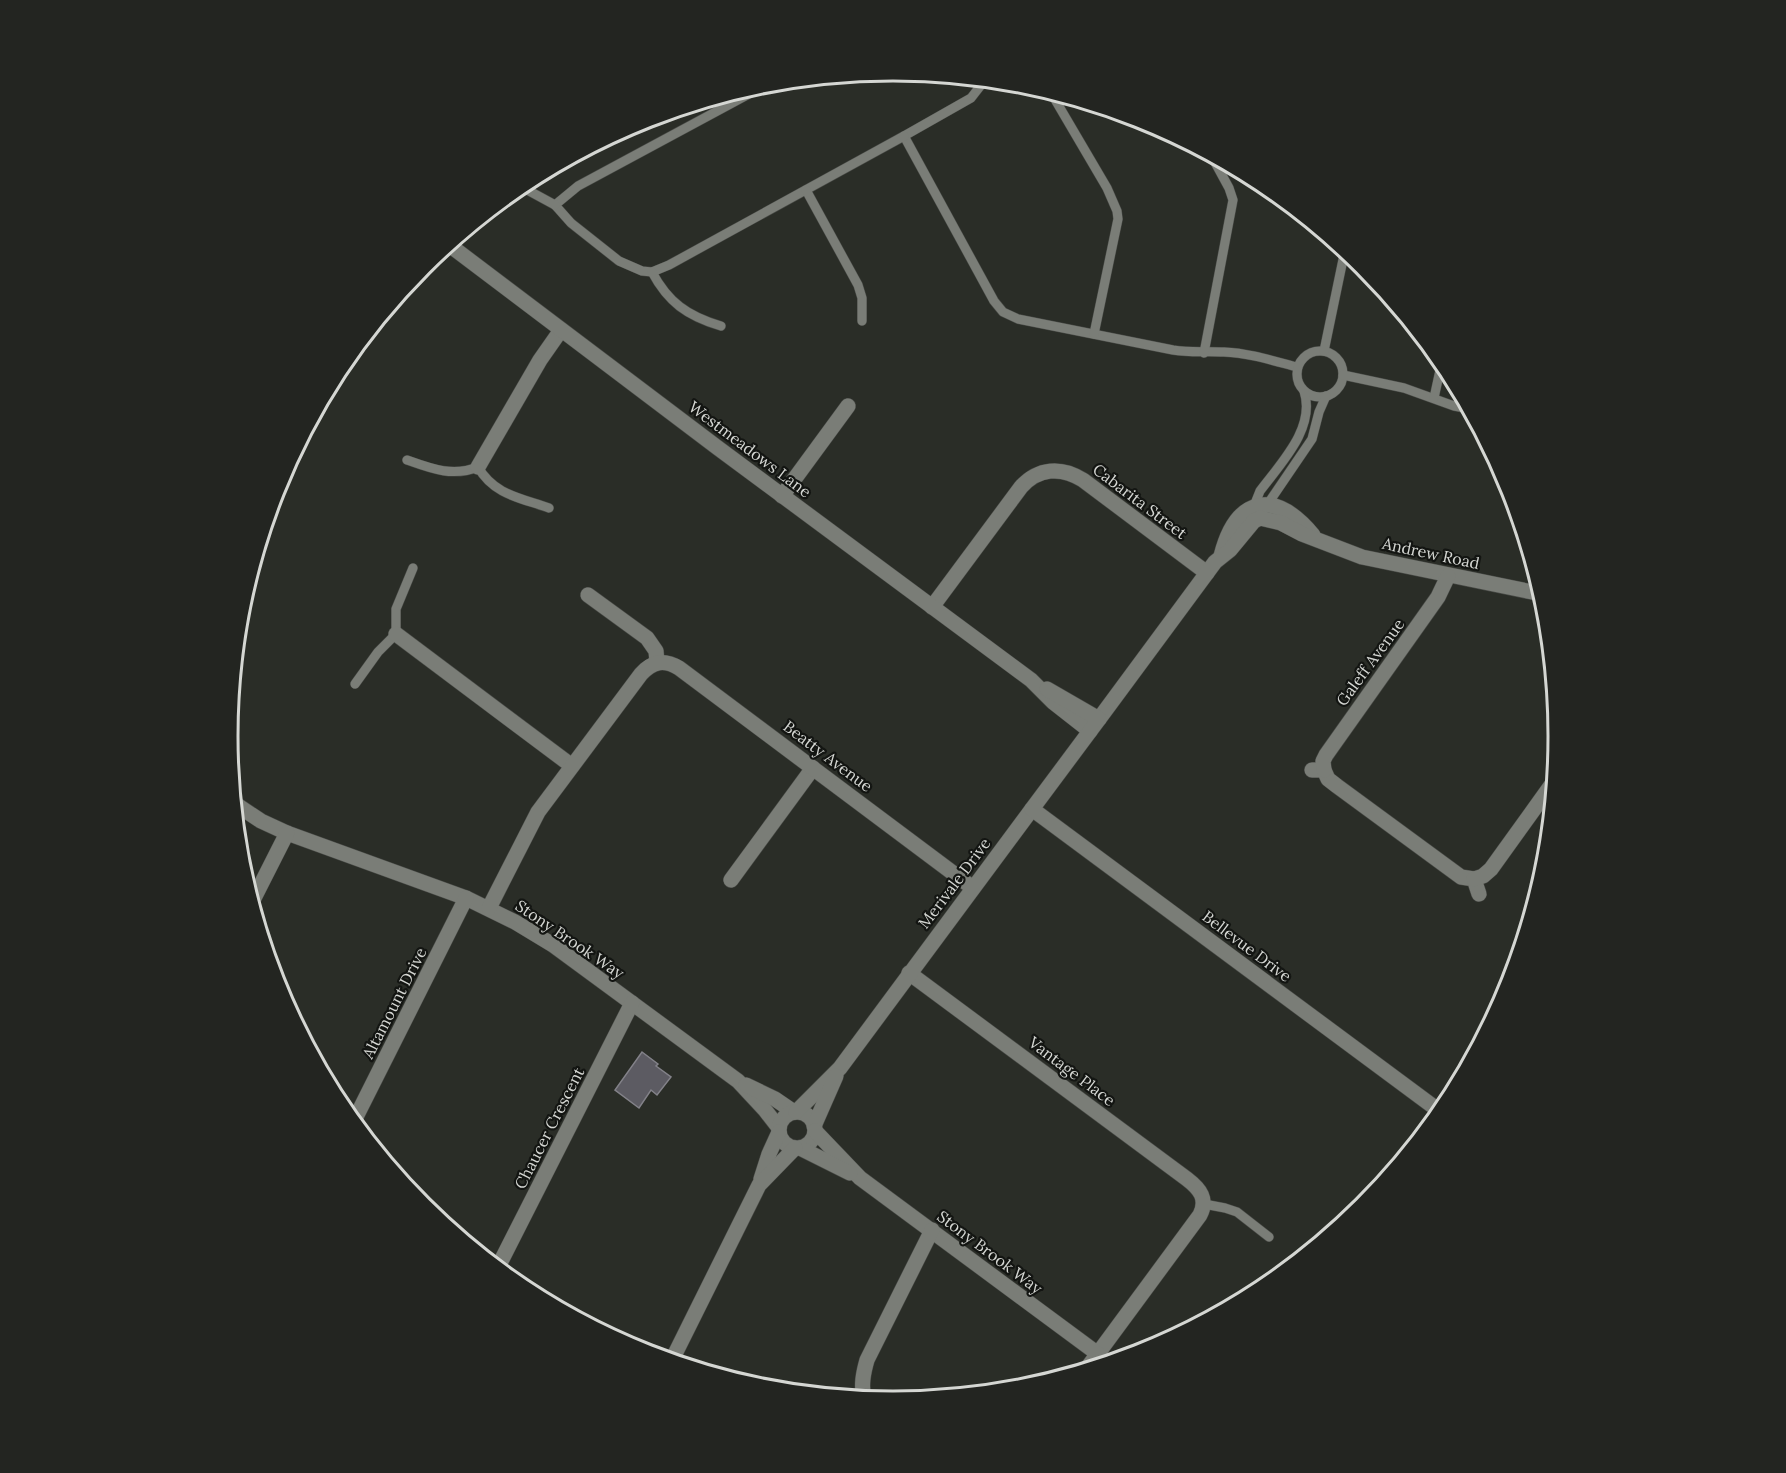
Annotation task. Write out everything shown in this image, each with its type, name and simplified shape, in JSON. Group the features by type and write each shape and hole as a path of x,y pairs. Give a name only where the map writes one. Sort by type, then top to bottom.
{"street":[{"name":"Westmeadows Lane","path":"455,249 1031,681 1053,702 1094,725"},
{"path":"478,467 540,360 561,330"},
{"path":"782,496 849,406"},
{"name":"Cabarita Street","path":"932,607 1021,487 1045,471 1066,472 1083,480 1207,573"},
{"name":"Andrew Road","path":"1261,509 1274,520 1302,534 1362,557 1532,592"},
{"name":"Merivale Drive","path":"795,1112 840,1068 1207,573 1221,556 1230,550 1261,509"},
{"name":"Galeff Avenue","path":"1448,576 1438,597 1326,755 1318,770 1477,887 1546,793"},
{"path":"489,908 531,825 641,674 647,667 657,662 656,651 646,638 588,595"},
{"path":"396,634 572,766"},
{"name":"Beatty Avenue","path":"657,662 666,662 679,668 973,888"},
{"path":"731,880 813,768"},
{"name":"Stony Brook Way","path":"242,808 261,821 287,833 466,898 535,933 738,1081 775,1099 795,1112"},
{"name":"Bellevue Drive","path":"1032,808 1434,1107"},
{"path":"257,893 287,833"},
{"name":"Altamount Drive","path":"357,1114 466,898"},
{"name":"Vantage Place","path":"909,973 1195,1184 1202,1193 1204,1204"},
{"name":"Chaucer Crescent","path":"501,1262 632,1003"},
{"name":"Merivale Drive","path":"815,1129 840,1068"},
{"name":"Stony Brook Way","path":"738,1081 765,1110 779,1130"},
{"path":"675,1354 759,1185 783,1118 795,1112 809,1116 815,1129 810,1142 797,1148 759,1185"},
{"name":"Stony Brook Way","path":"815,1129 860,1178"},
{"path":"779,1130 784,1143 797,1148"},
{"name":"Stony Brook Way","path":"797,1148 860,1178 1098,1354"},
{"path":"1093,1360 1193,1225 1204,1204"},
{"path":"863,1391 863,1374 867,1360 932,1230"}],"lane":[{"path":"529,191 555,205 571,224 619,261 642,271 652,272 669,266 904,136 971,98 979,87"},
{"path":"555,205 578,186 738,100"},
{"path":"1056,102 1107,188 1117,211 1118,219 1094,334"},
{"path":"904,136 999,308 1009,316 1188,352 1239,354 1297,367"},
{"path":"1204,353 1233,200 1218,167"},
{"path":"806,190 858,285 862,298 862,321"},
{"path":"1324,351 1343,260"},
{"path":"652,272 667,297 694,316 721,326"},
{"path":"1261,509 1312,439 1326,396 1338,388 1343,375 1338,359 1332,354 1324,351 1308,354 1297,367 1297,380 1312,396 1326,396"},
{"path":"1434,398 1439,374"},
{"path":"1343,375 1404,388 1460,407"},
{"path":"1261,509 1260,491 1299,437 1303,426 1307,400 1304,390"},
{"path":"407,460 435,470 452,473 478,467 485,479 496,488 549,508"},
{"path":"355,684 378,652 396,634 396,609 413,568"},
{"path":"1204,1204 1237,1212 1269,1237"}],"building":[{"path":"642,1052 671,1077 657,1095 651,1090 639,1108 615,1090"}]}
